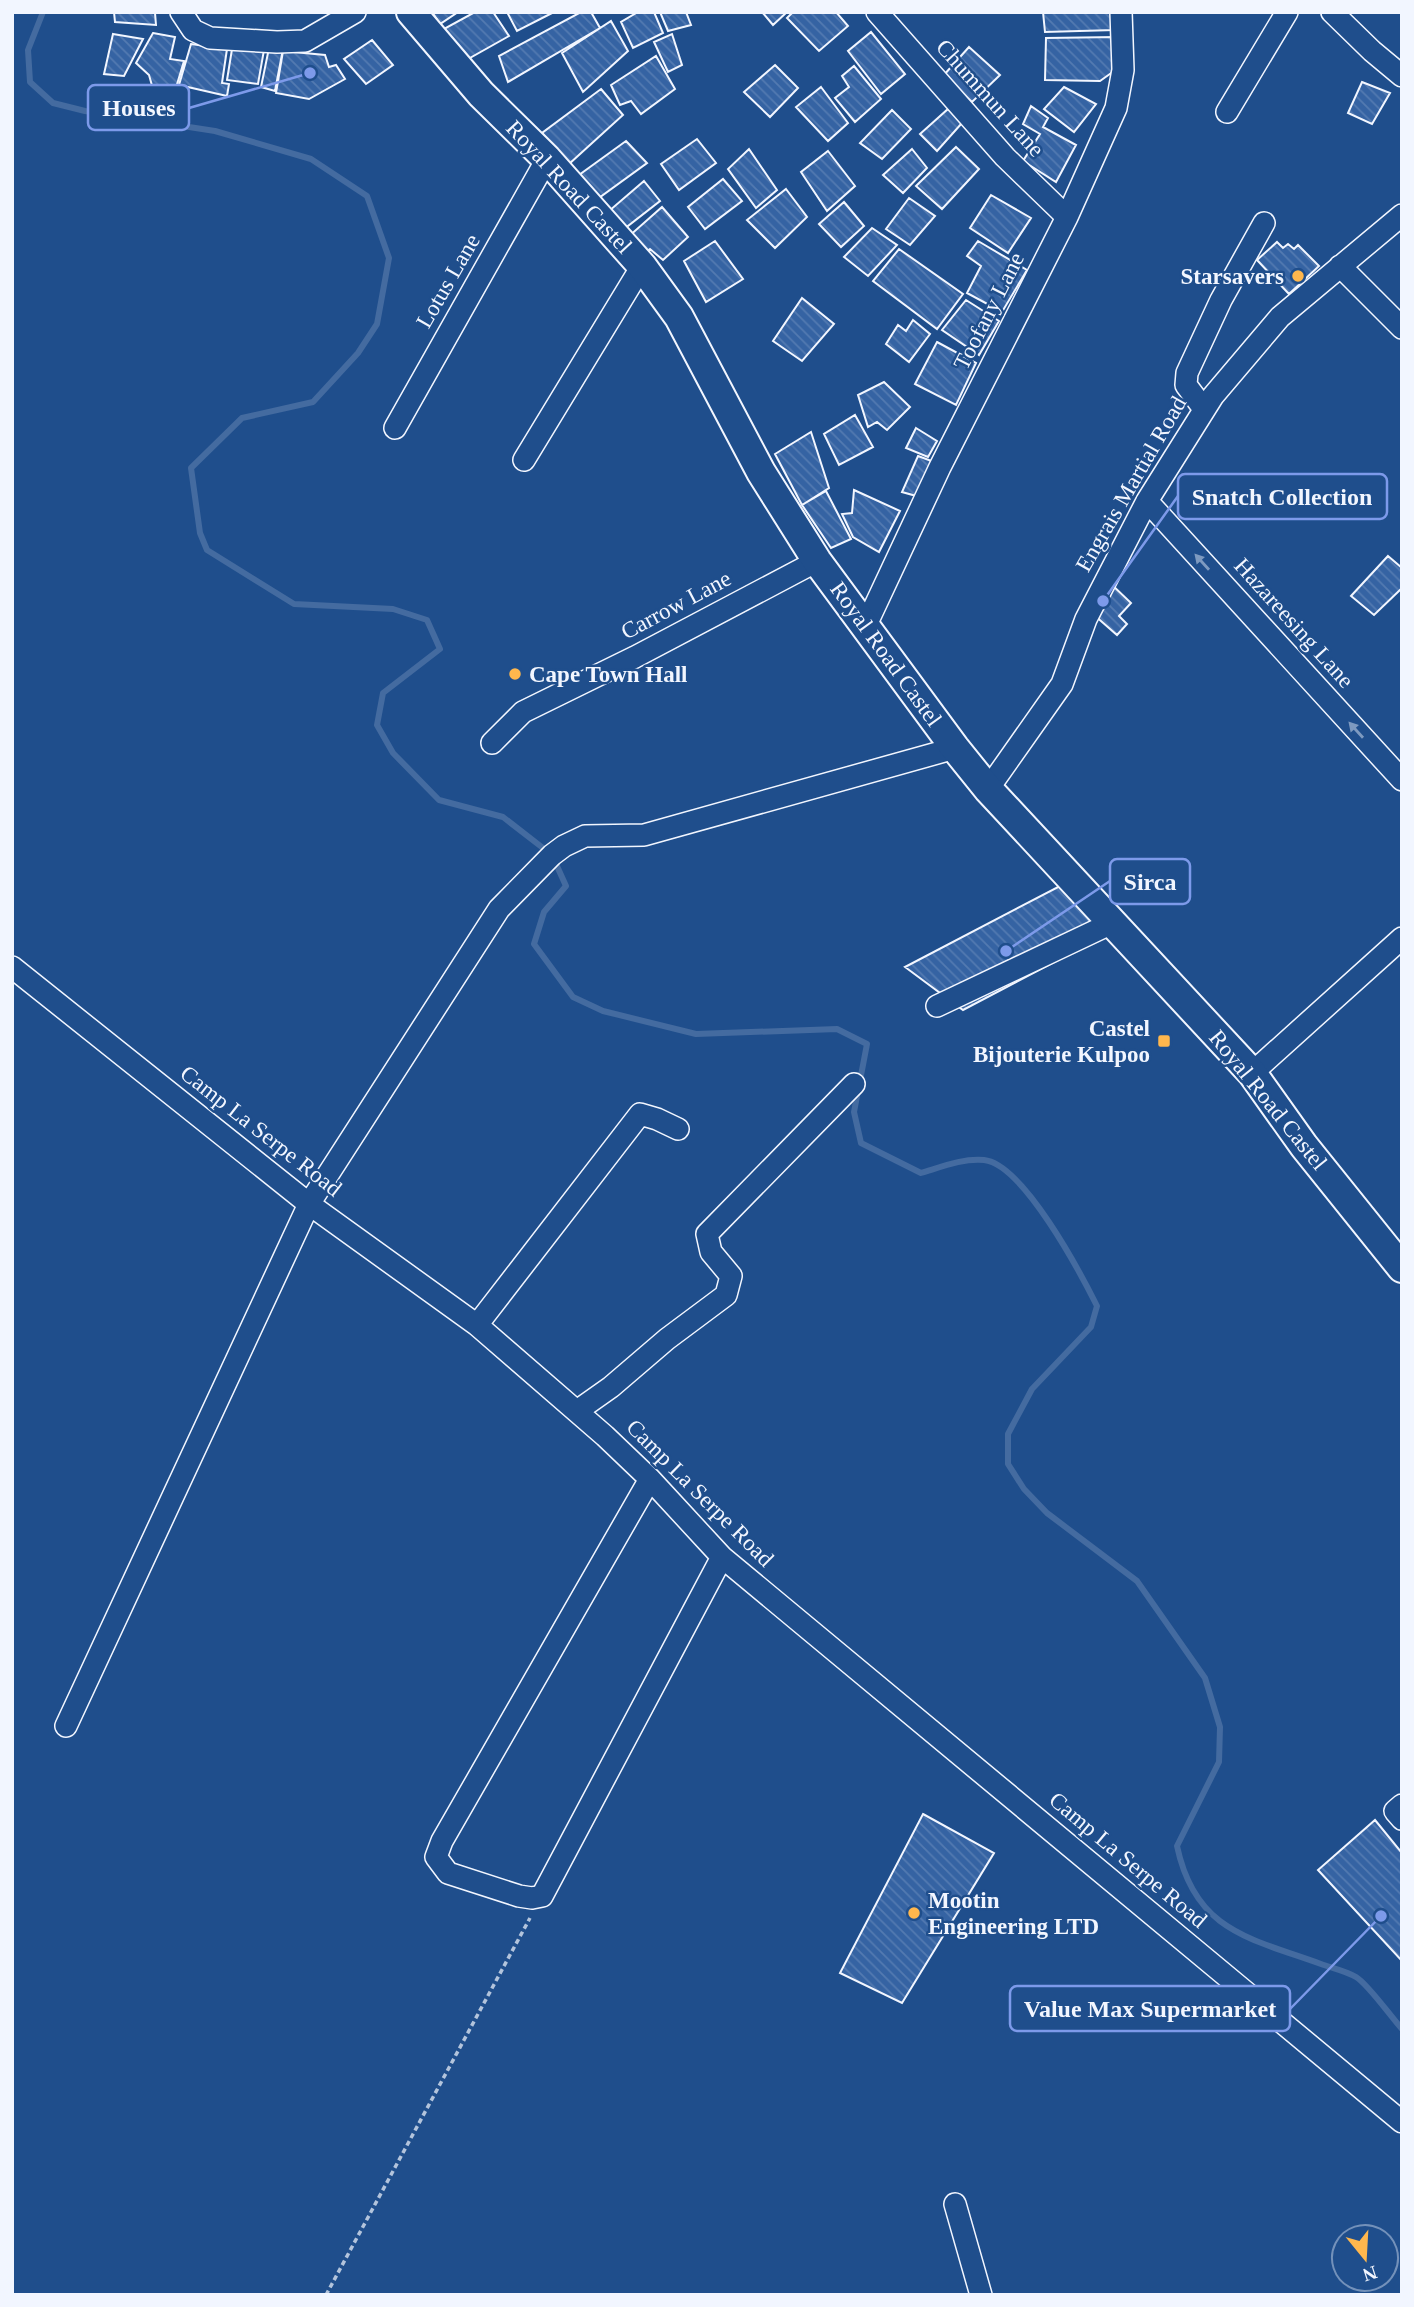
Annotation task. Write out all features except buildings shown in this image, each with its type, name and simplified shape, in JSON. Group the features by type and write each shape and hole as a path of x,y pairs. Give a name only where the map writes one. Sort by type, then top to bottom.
{"main road":[{"name":"Royal Road Castel","path":"411,12 481,94 547,159 642,266 678,317 761,472 817,561 955,748 988,789 1252,1073 1304,1146 1402,1268"}],"street":[{"path":"181,12 193,30 210,38 276,42 304,41 355,12"},
{"name":"Chummun Lane","path":"877,12 1005,156 1066,216"},
{"name":"Toofany Lane","path":"866,625 940,467 1066,216 1116,108 1123,70 1121,12"},
{"path":"1227,112 1287,12"},
{"path":"1332,12 1371,51 1402,76"},
{"name":"Lotus Lane","path":"395,428 547,159"},
{"name":"Engrais Martial Road","path":"988,789 1062,684 1086,619 1147,501 1204,410 1280,317 1402,215"},
{"path":"1204,410 1186,385 1187,373 1221,300 1264,223"},
{"path":"524,460 642,266"},
{"path":"1340,266 1402,328"},
{"name":"Hazareesing Lane","path":"1147,501 1402,780"},
{"name":"Carrow Lane","path":"492,743 523,712 635,657 817,561"},
{"path":"66,1726 309,1204 499,909 548,858 564,846 585,836 644,835 955,748"},
{"path":"937,1006 1112,923"},
{"path":"1252,1073 1402,938"},
{"name":"Camp La Serpe Road","path":"13,967 309,1204 477,1325 577,1411 650,1479 722,1557 1402,2122"},
{"path":"577,1411 726,1295 731,1276 711,1252 707,1234 854,1084"},
{"path":"477,1325 639,1114 678,1129"},
{"path":"650,1479 442,1841 437,1854 441,1867 448,1873 519,1896 542,1896 722,1557"},
{"path":"1402,1805 1395,1811 1402,1819"},
{"path":"956,2204 981,2295"}],"path":[{"path":"326,2295 542,1896"}],"waterway":[{"path":"43,12 28,50 30,82 53,103 85,111 215,131 311,159 367,196 389,258 377,324 358,353 313,402 242,418 191,468 200,533 207,550 294,604 393,609 427,620 440,649 383,693 377,725 393,753 439,800 503,817 552,855 566,886 544,912 534,944 573,997 603,1011 696,1034 837,1029 867,1044 854,1112 861,1143 921,1173 960,1162 984,1160 999,1166 1016,1180 1032,1199 1078,1269 1097,1306 1091,1327 1032,1389 1008,1434 1008,1464 1024,1489 1047,1513 1137,1581 1205,1678 1220,1727 1219,1762 1177,1846 1185,1874 1197,1897 1211,1914 1229,1927 1271,1947 1356,1977 1373,1993 1402,2029"}],"place":[{"name":"Houses","path":"310,73"},
{"name":"Starsavers","path":"1298,276"},
{"name":"Snatch Collection","path":"1103,601"},
{"name":"Cape Town Hall","path":"515,674"},
{"name":"Sirca","path":"1006,951"},
{"name":"Castel Bijouterie Kulpoo","path":"1164,1041"},
{"name":"Mootin Engineering LTD","path":"914,1913"},
{"name":"Value Max Supermarket","path":"1381,1916"}]}
